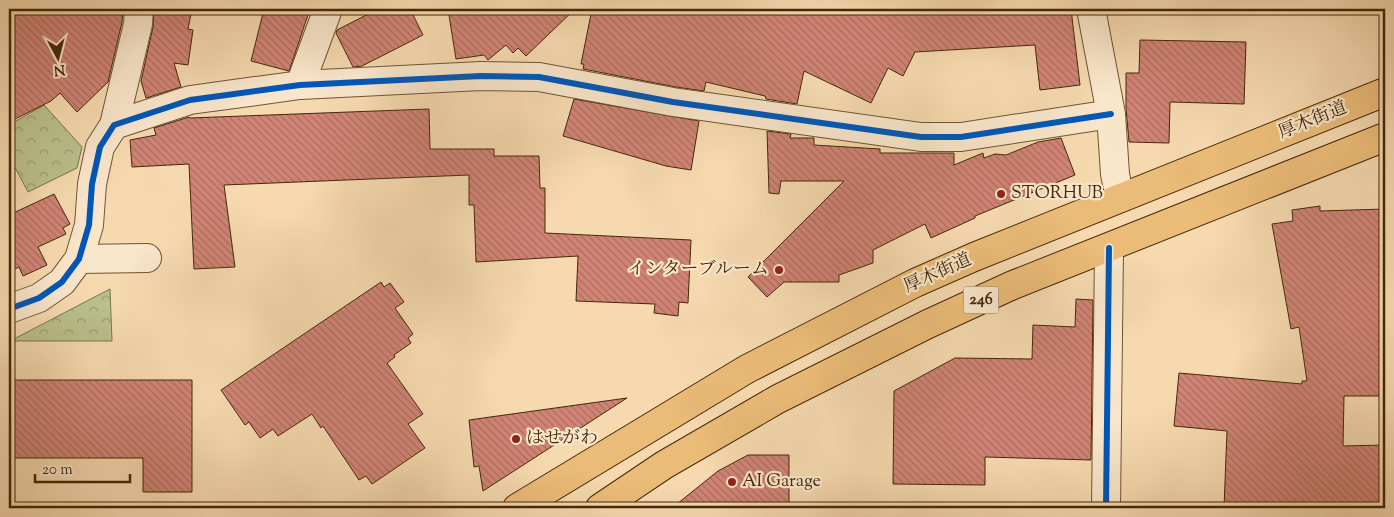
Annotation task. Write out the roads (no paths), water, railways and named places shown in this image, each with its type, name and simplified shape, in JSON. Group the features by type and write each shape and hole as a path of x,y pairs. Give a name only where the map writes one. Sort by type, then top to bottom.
{"highway":[{"name":"厚木街道","path":"517,508 747,369 915,283 1120,198 1385,92"},
{"name":"246","path":"600,508 664,465 778,399 928,324 1013,285 1385,137"}],"street":[{"path":"9,309 38,298 62,282 79,259 89,225 92,184 100,147 114,125 138,24 139,9"},
{"path":"300,85 328,9"},
{"path":"1091,9 1111,114 1120,198"},
{"path":"114,125 190,100 300,85 481,76 539,77 673,102 921,137 961,137 1111,114"},
{"path":"1106,508 1110,248"},
{"path":"79,259 147,258"}],"place":[{"name":"STORHUB","path":"1001,194"},
{"name":"インターブルーム","path":"779,270"},
{"name":"はせがわ","path":"516,439"},
{"name":"AI Garage","path":"732,482"}]}
